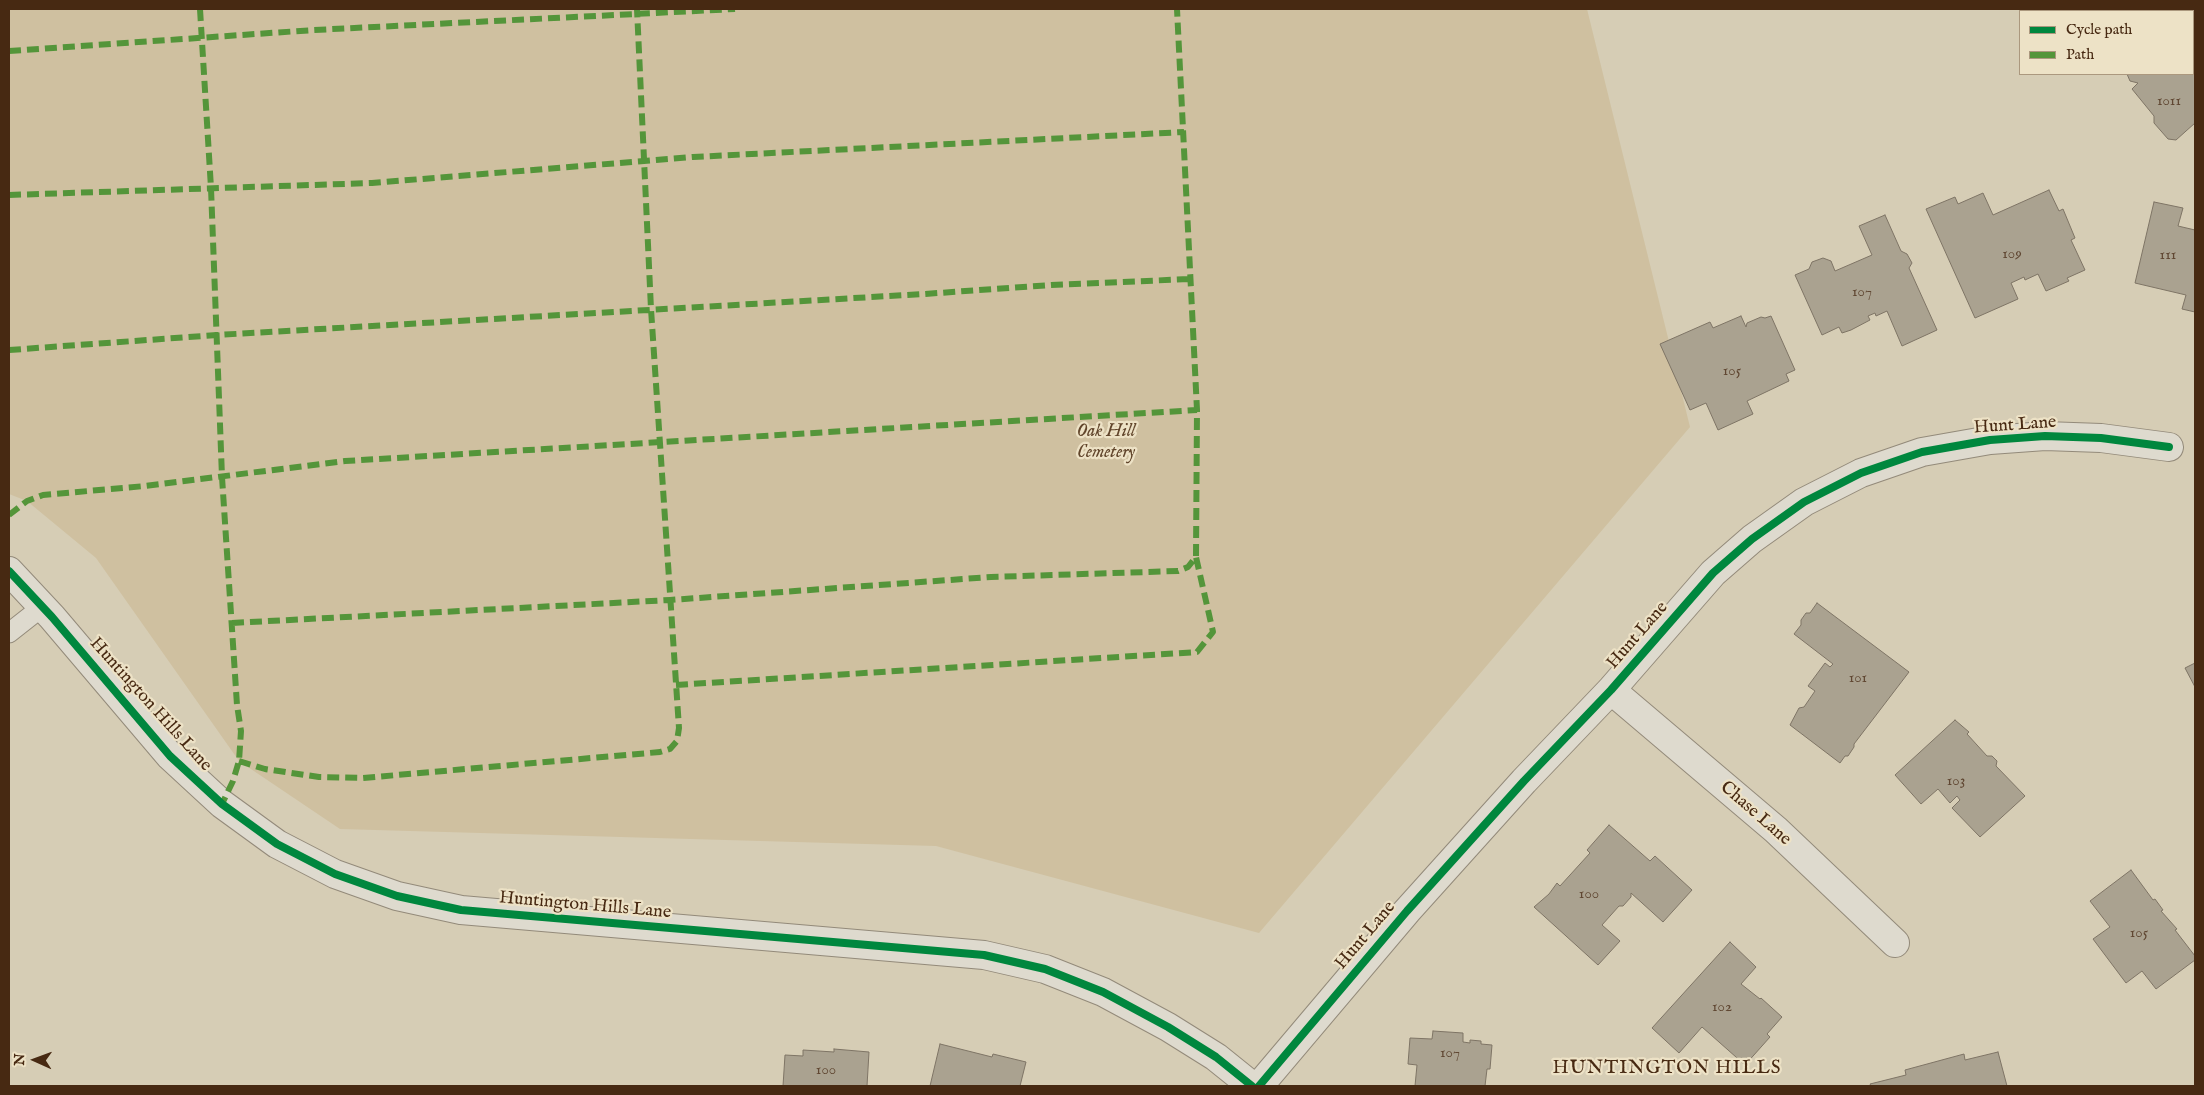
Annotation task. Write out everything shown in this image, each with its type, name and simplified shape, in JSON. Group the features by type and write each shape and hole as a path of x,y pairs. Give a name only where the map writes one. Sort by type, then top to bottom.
{"street":[{"name":"Hunt Lane","path":"1259,1086 1407,911 1524,781 1610,690 1713,573 1752,539 1804,502 1861,473 1922,452 1990,440 2045,436 2101,438 2169,447"},
{"name":"Huntington Hills Lane","path":"9,571 170,756 222,804 277,844 335,874 396,896 461,910 601,924 734,932 984,955 1002,959 1045,970 1103,992 1168,1027 1216,1057 1252,1086"},
{"name":"Chase Lane","path":"1610,690 1776,830 1895,943"}],"lane":[{"path":"9,633 42,607"}],"green space":[{"name":"Oak Hill Cemetery","path":"9,9 1587,9 1690,427 1259,933 936,846 340,829 239,761 96,558 27,501 9,494"}],"building":[{"path":"2195,62 2195,123 2176,140 2168,139 2154,123 2154,116 2132,89 2138,83 2130,81 2127,75 2194,75"},
{"path":"2049,190 2059,211 2063,209 2075,238 2071,240 2085,270 2067,278 2069,281 2046,291 2038,274 2025,280 2024,277 2011,283 2018,299 1975,318 1926,209 1955,197 1958,204 1983,193 1993,215"},
{"path":"2154,202 2183,208 2178,226 2195,230 2195,312 2182,309 2186,295 2135,283"},
{"path":"1885,215 1901,251 1907,254 1912,263 1909,268 1937,330 1902,346 1887,311 1876,316 1875,313 1868,316 1870,320 1851,330 1842,333 1839,327 1822,335 1795,275 1809,269 1812,262 1823,258 1831,261 1835,271 1872,255 1859,226"},
{"path":"1741,316 1746,327 1747,323 1761,317 1771,316 1795,370 1786,374 1789,381 1747,401 1753,414 1718,430 1706,403 1690,410 1660,344 1710,322 1713,328"},
{"path":"1817,603 1909,672 1854,744 1848,756 1845,756 1840,763 1790,725 1799,708 1804,707 1815,691 1808,686 1825,663 1830,667 1833,664 1794,634 1801,625 1801,620 1806,613 1810,613"},
{"path":"2195,663 2195,687 2185,668"},
{"path":"1955,720 1969,732 1967,734 1987,756 1992,756 1997,761 1996,766 2025,796 1980,837 1952,808 1960,800 1957,796 1950,803 1938,789 1921,804 1895,775"},
{"path":"1609,825 1650,861 1655,856 1692,890 1663,922 1631,893 1631,897 1623,906 1619,906 1602,925 1620,941 1598,965 1534,907 1549,894 1557,883 1560,886 1590,853 1587,850"},
{"path":"2131,870 2153,900 2155,899 2163,910 2161,911 2177,929 2175,930 2195,956 2195,960 2156,989 2142,971 2126,983 2093,939 2110,927 2090,901"},
{"path":"1730,942 1756,967 1741,984 1761,998 1782,1017 1767,1034 1770,1037 1745,1065 1702,1027 1679,1053 1652,1028"},
{"path":"1433,1031 1463,1033 1463,1042 1470,1043 1470,1040 1481,1041 1481,1044 1492,1045 1490,1069 1487,1069 1485,1086 1415,1086 1417,1065 1408,1064 1410,1038 1432,1039"},
{"path":"940,1044 992,1057 993,1054 1026,1062 1020,1086 930,1086"},
{"path":"834,1049 869,1052 867,1086 783,1086 785,1055 803,1056 803,1050 834,1052"},
{"path":"1998,1052 2007,1086 1871,1086 1870,1084 1906,1075 1905,1070 1964,1054 1965,1060"}],"marked path":[{"path":"200,9 211,188 222,477 237,705 241,731 239,761 233,781 222,804"},
{"path":"239,761 265,769 319,777 363,778 660,752 670,749 677,741 679,728 651,309 637,9"},
{"path":"9,51 314,30 735,9"},
{"path":"232,623 670,600 991,577 1178,571 1188,567 1196,557 1197,410 1177,9"},
{"path":"9,195 372,183 693,157 1184,132"},
{"path":"9,350 217,335 1051,285 1191,279"},
{"path":"9,515 27,501 43,495 145,486 345,461 1197,410"},
{"path":"676,685 1197,652 1213,632 1196,557"}],"cycle path":[{"path":"1259,1086 1407,911 1524,781 1611,690 1713,573 1752,539 1804,502 1861,473 1922,452 1990,440 2045,436 2101,438 2169,447"},
{"path":"9,571 52,617 170,756 222,804 277,844 335,874 397,896 461,910 984,955 1045,969 1103,992 1168,1027 1216,1057 1252,1086"}],"district":[{"name":"HUNTINGTON HILLS","path":"1667,1069"}]}
